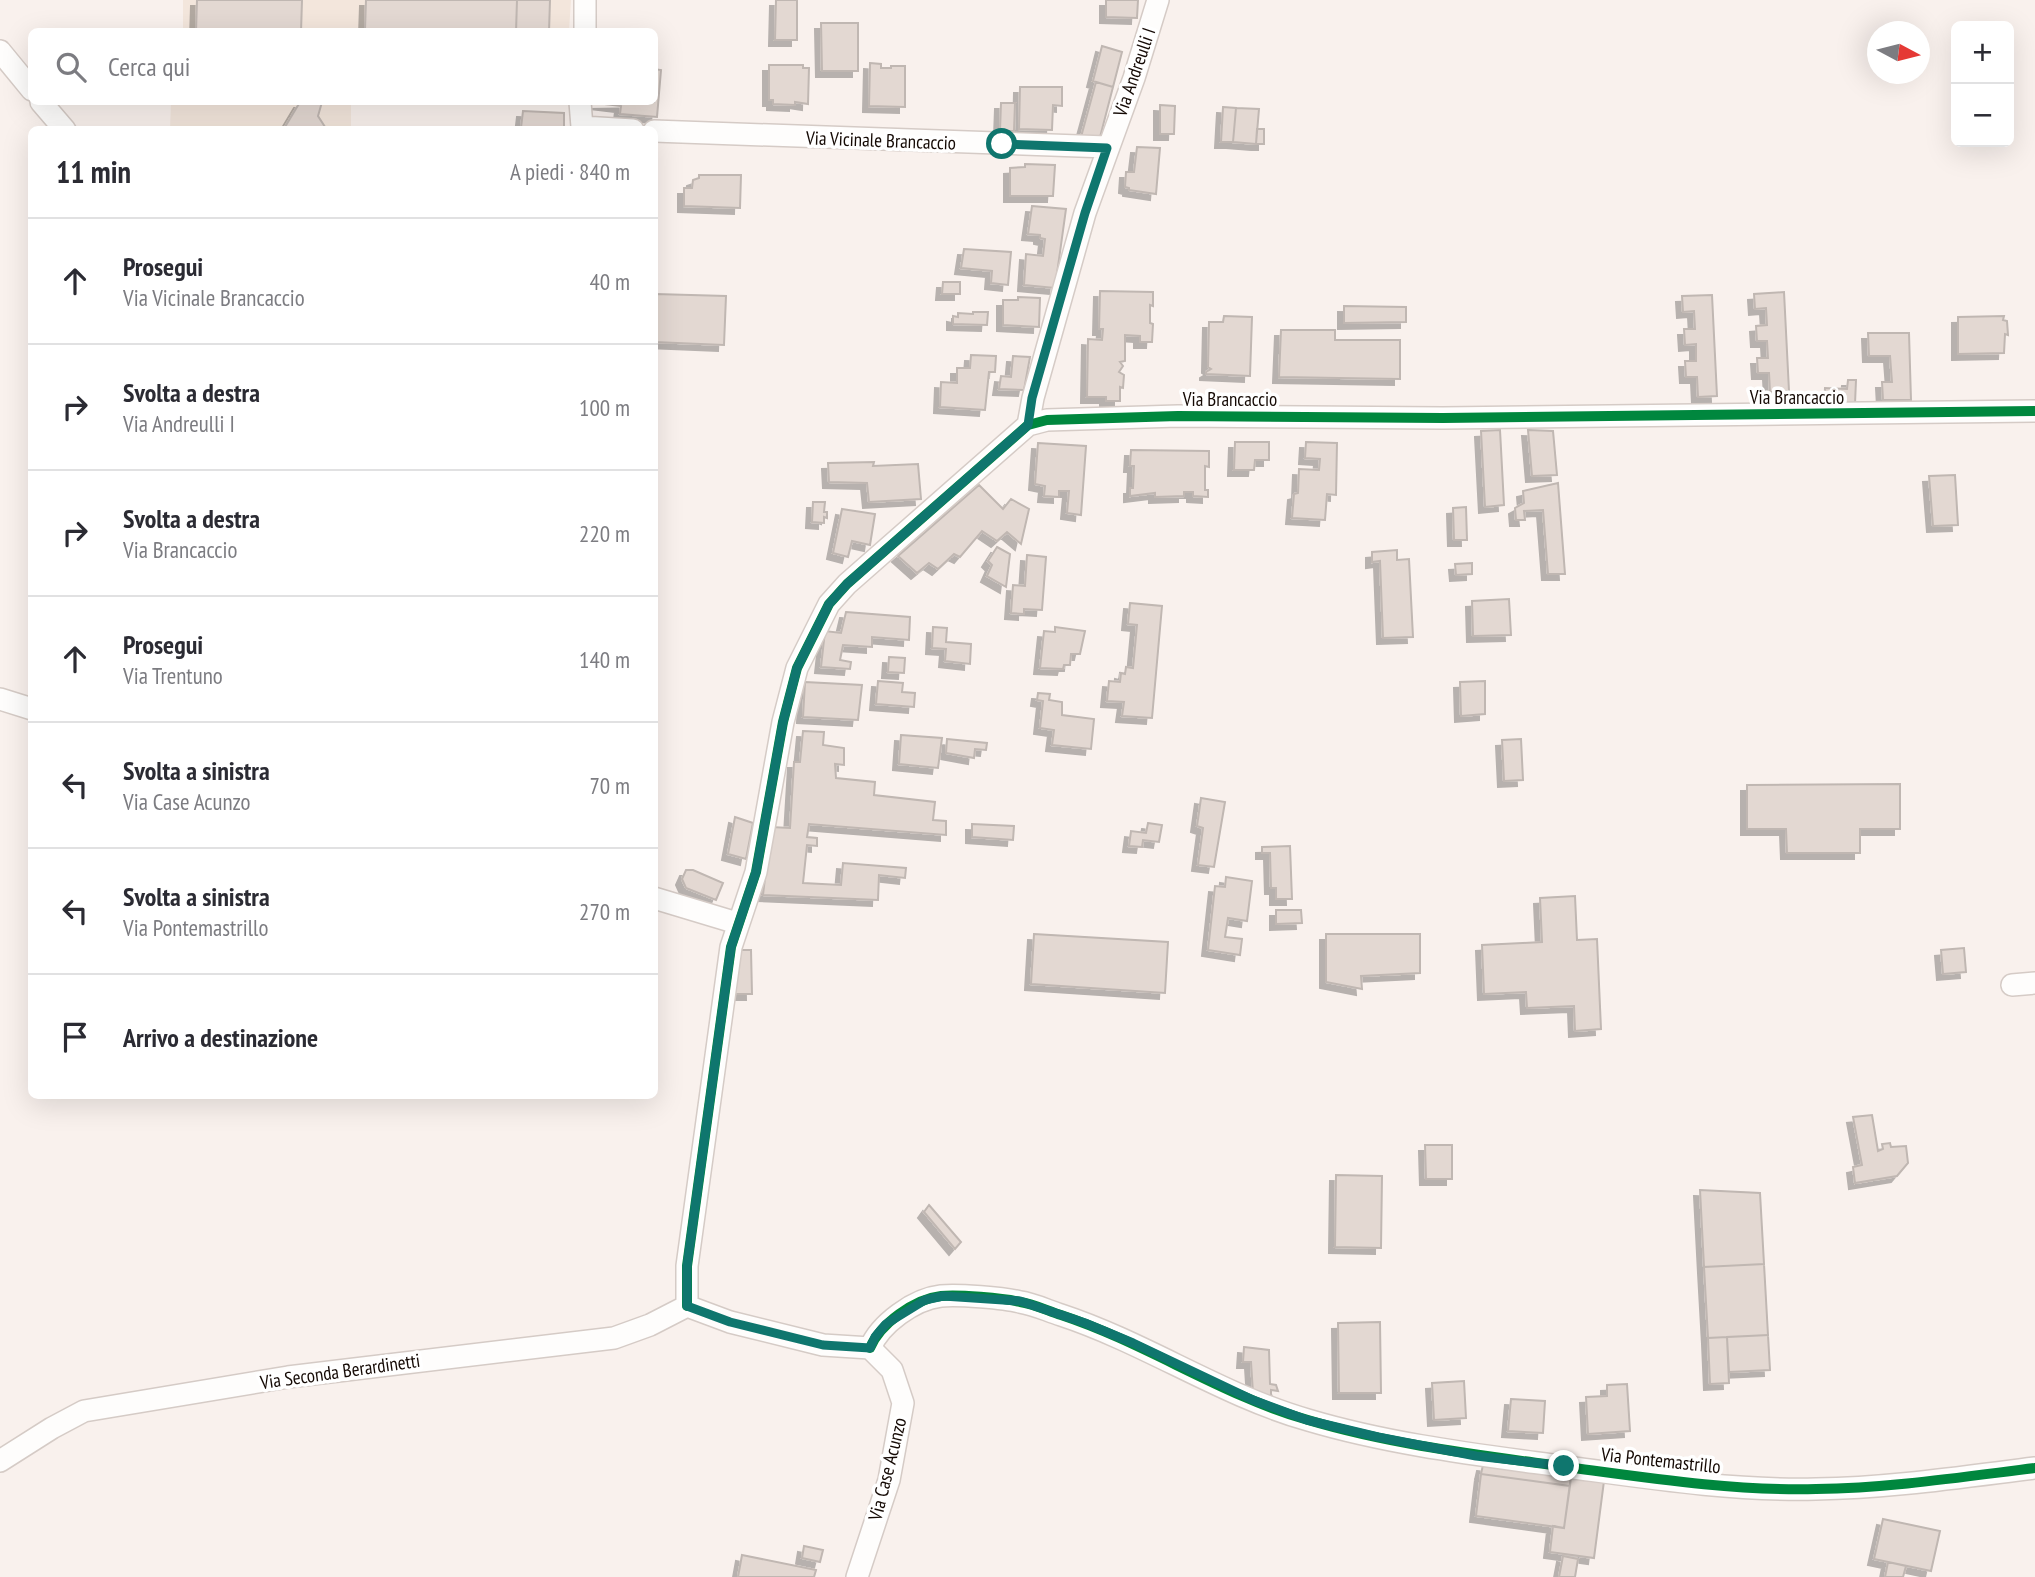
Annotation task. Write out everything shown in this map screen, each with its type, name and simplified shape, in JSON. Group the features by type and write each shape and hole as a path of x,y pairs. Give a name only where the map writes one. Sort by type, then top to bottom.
{"street":[{"path":"584,28 585,0"},
{"name":"Via Andreulli I","path":"1028,425 1032,398 1085,213 1134,78 1158,0"},
{"path":"0,51 28,85"},
{"path":"44,105 62,126"},
{"path":"580,105 582,126"},
{"name":"Via Vicinale Brancaccio","path":"658,131 1107,148"},
{"name":"Via Brancaccio","path":"1028,425 1047,420 1178,416 1443,418 2035,411"},
{"path":"870,1348 823,1345 730,1322 687,1306 687,1266 727,968 737,923 756,872 783,722 797,668 829,604 847,584 1028,425"},
{"path":"0,699 28,708"},
{"path":"658,899 737,923"},
{"path":"2012,985 2035,983"},
{"name":"Via Pontemastrillo","path":"870,1348 886,1324 925,1300 943,1296 1020,1301 1085,1323 1253,1400 1307,1420 1476,1456 1648,1478 1764,1489 1867,1487 2035,1468"},
{"name":"Via Seconda Berardinetti","path":"0,1461 52,1427 84,1411 288,1377 614,1338 650,1325 687,1306"},
{"name":"Via Case Acunzo","path":"857,1577 889,1480 903,1403 892,1370 870,1348"}],"shaded area":[{"path":"183,0 571,0 569,28 183,28"},
{"path":"171,105 351,105 351,126 170,126"}],"building":[{"path":"197,0 302,0 301,28 196,28"},
{"path":"366,0 517,0 516,28 365,28"},
{"path":"517,0 550,0 549,28 516,28"},
{"path":"776,0 797,0 797,40 775,40"},
{"path":"1106,0 1138,0 1137,18 1106,17"},
{"path":"821,23 858,23 858,71 822,71"},
{"path":"1102,46 1122,52 1113,87 1093,81"},
{"path":"870,63 881,64 881,68 905,66 905,107 869,106"},
{"path":"769,65 803,65 803,68 809,68 808,104 773,104 773,100 769,100"},
{"path":"658,70 661,70 657,117 620,114 621,106 613,105 658,105"},
{"path":"1096,82 1113,87 1099,141 1081,137"},
{"path":"1020,87 1062,87 1062,106 1053,105 1052,130 1019,129"},
{"path":"1001,103 1015,103 1014,131 1000,131"},
{"path":"298,105 321,105 318,116 324,126 286,126"},
{"path":"1160,105 1175,106 1174,134 1160,134"},
{"path":"1223,107 1236,108 1233,142 1221,142"},
{"path":"1236,108 1259,109 1256,144 1233,142"},
{"path":"523,111 564,113 564,126 521,126"},
{"path":"1257,129 1264,129 1264,144 1256,144"},
{"path":"1137,147 1160,148 1156,194 1125,187 1126,172 1134,172"},
{"path":"1025,164 1055,165 1053,196 1010,196 1010,168 1025,167"},
{"path":"699,175 741,175 740,208 684,206 684,188 692,188 693,180 699,178"},
{"path":"1032,206 1066,209 1055,288 1024,285 1026,254 1043,256 1045,239 1040,238 1040,235 1028,234"},
{"path":"964,249 1011,252 1008,285 991,283 992,271 961,268"},
{"path":"943,282 960,282 960,294 942,294"},
{"path":"1100,291 1153,292 1153,306 1150,305 1152,342 1140,342 1140,336 1125,335 1125,361 1120,362 1123,366 1119,372 1124,375 1123,388 1120,387 1120,401 1106,401 1106,397 1087,397 1088,339 1102,340 1103,329 1099,329"},
{"path":"1784,292 1789,391 1770,392 1769,373 1758,373 1757,358 1768,358 1767,341 1757,341 1756,326 1767,325 1766,308 1755,309 1754,294"},
{"path":"658,294 726,296 724,345 658,342"},
{"path":"1712,295 1717,396 1698,397 1697,377 1686,377 1685,361 1696,361 1696,344 1685,345 1684,329 1695,329 1694,311 1683,312 1682,296"},
{"path":"1018,297 1040,298 1039,327 1003,325 1003,300 1018,300"},
{"path":"1344,306 1406,307 1406,322 1344,323"},
{"path":"988,312 987,325 953,324 953,316 958,317 958,313"},
{"path":"1224,316 1252,317 1250,376 1206,374 1211,369 1208,367 1209,322 1223,322"},
{"path":"2004,316 2008,335 2005,334 2004,353 1958,354 1958,317"},
{"path":"1281,330 1335,330 1335,340 1400,340 1400,379 1279,377"},
{"path":"1868,333 1909,333 1911,400 1883,400 1882,382 1892,382 1890,356 1869,356"},
{"path":"971,355 996,356 995,372 989,372 985,410 940,407 941,382 957,383 957,368 970,368"},
{"path":"1013,356 1030,357 1024,390 999,389 1001,376 1011,377"},
{"path":"1848,380 1856,380 1855,404 1824,404 1825,388 1847,389"},
{"path":"1500,430 1504,505 1485,507 1481,431"},
{"path":"1528,430 1553,431 1557,475 1532,476"},
{"path":"1235,442 1269,442 1269,460 1255,460 1254,470 1234,470"},
{"path":"1306,442 1337,443 1336,495 1327,494 1325,520 1292,518 1294,494 1298,493 1299,469 1319,470 1320,459 1305,458"},
{"path":"1038,443 1086,446 1081,515 1067,513 1069,491 1059,491 1059,497 1044,496 1045,486 1035,484"},
{"path":"1131,450 1209,451 1209,467 1205,466 1205,490 1208,490 1208,497 1193,496 1193,492 1184,492 1184,496 1155,497 1155,493 1130,496 1134,466 1130,466"},
{"path":"874,462 873,466 918,464 921,499 869,502 867,483 829,482 828,463"},
{"path":"1955,475 1958,525 1933,526 1929,476"},
{"path":"1558,483 1565,574 1548,574 1543,510 1524,511 1525,520 1516,520 1515,508 1524,503 1523,491"},
{"path":"979,485 1003,509 1011,499 1029,509 1021,544 1007,532 997,541 982,531 960,557 954,554 938,569 929,563 917,573 898,556"},
{"path":"813,502 825,502 824,512 827,512 827,518 824,517 824,523 812,522"},
{"path":"1466,507 1467,540 1454,540 1453,508"},
{"path":"842,509 875,514 870,545 852,541 848,557 833,553"},
{"path":"997,547 1010,554 1006,587 987,576 992,565 988,561"},
{"path":"1397,550 1397,560 1409,559 1413,637 1383,638 1380,561 1372,562 1372,552"},
{"path":"1027,555 1046,557 1042,610 1024,609 1024,614 1011,613 1013,585 1025,586"},
{"path":"1472,563 1472,574 1456,575 1455,564"},
{"path":"1509,599 1511,635 1473,636 1472,601"},
{"path":"1130,603 1162,606 1152,718 1122,716 1124,702 1107,701 1109,681 1120,682 1121,673 1125,674 1126,667 1133,668 1137,625 1128,624"},
{"path":"846,612 910,617 909,640 872,637 872,647 843,645 840,660 851,662 850,669 821,667 825,631 841,633"},
{"path":"933,627 947,628 946,642 971,644 970,664 945,661 946,649 932,648"},
{"path":"1055,627 1085,631 1080,654 1071,654 1070,665 1064,665 1063,669 1040,668 1044,631 1055,632"},
{"path":"889,657 905,658 904,673 888,672"},
{"path":"878,681 903,683 902,692 915,693 914,707 876,704"},
{"path":"1485,681 1485,714 1461,716 1460,682"},
{"path":"805,682 862,685 858,720 803,717"},
{"path":"1038,693 1050,694 1049,700 1062,702 1062,715 1094,719 1091,749 1052,745 1054,730 1040,728 1043,701 1037,700"},
{"path":"803,731 824,732 823,745 844,748 844,765 835,764 836,778 875,782 874,795 935,802 933,820 946,821 946,835 809,824 807,837 817,838 817,846 807,845 803,883 841,885 843,863 906,868 905,878 879,875 878,900 763,895 771,827 790,828 794,762 800,762"},
{"path":"901,735 942,738 938,768 899,764"},
{"path":"947,739 987,743 986,750 975,749 974,758 946,753"},
{"path":"1521,739 1523,780 1504,781 1502,740"},
{"path":"1900,784 1900,829 1860,829 1860,853 1787,853 1786,829 1747,829 1747,785"},
{"path":"1201,798 1225,802 1214,867 1198,865 1203,828 1197,826"},
{"path":"735,817 753,823 746,859 728,854"},
{"path":"1148,823 1162,825 1159,842 1143,840 1142,847 1129,846 1131,831 1146,833"},
{"path":"972,824 1014,826 1013,840 972,837"},
{"path":"1290,846 1292,899 1276,899 1276,888 1271,888 1270,853 1262,853 1262,847"},
{"path":"686,870 693,870 723,883 716,900 686,888 682,879"},
{"path":"1226,877 1252,881 1247,921 1228,918 1225,937 1242,939 1240,955 1208,950 1215,886 1225,887"},
{"path":"1575,896 1577,940 1597,939 1601,1029 1575,1031 1574,1006 1527,1008 1526,992 1484,994 1482,945 1542,942 1540,898"},
{"path":"1276,910 1301,910 1302,923 1276,924"},
{"path":"1034,934 1168,942 1165,993 1031,984"},
{"path":"1326,934 1420,934 1420,973 1361,976 1362,989 1326,982"},
{"path":"1964,948 1966,972 1943,974 1941,950"},
{"path":"735,950 751,950 752,994 735,994"},
{"path":"1872,1115 1878,1151 1883,1149 1882,1144 1890,1143 1891,1147 1906,1146 1908,1163 1897,1176 1855,1183 1853,1167 1862,1165 1853,1117"},
{"path":"1425,1145 1452,1145 1452,1179 1426,1179"},
{"path":"1336,1175 1382,1176 1381,1248 1335,1247"},
{"path":"1700,1190 1760,1193 1764,1264 1704,1267"},
{"path":"929,1205 961,1242 955,1249 924,1212"},
{"path":"1764,1264 1768,1335 1708,1338 1704,1267"},
{"path":"1380,1322 1381,1393 1339,1393 1338,1323"},
{"path":"1768,1335 1770,1370 1729,1372 1727,1337"},
{"path":"1727,1337 1729,1383 1710,1384 1708,1338"},
{"path":"1244,1347 1269,1350 1270,1384 1276,1385 1278,1391 1271,1390 1271,1399 1253,1393 1251,1362 1243,1362"},
{"path":"1464,1381 1466,1418 1434,1420 1432,1383"},
{"path":"1627,1384 1630,1431 1588,1434 1586,1397 1607,1396 1607,1385"},
{"path":"1511,1399 1545,1401 1543,1433 1508,1431"},
{"path":"1483,1465 1571,1476 1570,1486 1481,1474"},
{"path":"1481,1474 1570,1486 1564,1528 1476,1516"},
{"path":"1571,1476 1604,1481 1594,1558 1550,1552 1553,1526 1564,1528"},
{"path":"1883,1519 1940,1531 1931,1571 1874,1559"},
{"path":"804,1546 823,1550 820,1562 802,1558"},
{"path":"742,1555 816,1570 814,1577 738,1577"},
{"path":"1563,1556 1578,1559 1575,1577 1559,1577"},
{"path":"1888,1562 1906,1566 1903,1577 1885,1577"}],"cycle path":[{"path":"687,1306 687,1266 731,947 756,872 783,722 797,668 829,604 847,584 1028,425 1047,420 1178,416 1443,418 2035,411"},
{"path":"870,1348 890,1322 920,1302 941,1296 992,1298 1030,1304 1093,1327 1276,1410 1340,1429 1436,1448 1660,1479 1785,1489 1898,1484 2035,1468"}],"route":[{"path":"1002,144 1107,148 1085,213 1032,398 1028,425 847,584 829,604 797,668 783,722 756,872 737,923 727,968 687,1266 687,1306 730,1322 823,1345 870,1348 886,1324 925,1300 943,1296 1020,1301 1085,1323 1253,1400 1307,1420 1476,1456 1564,1466"}]}
